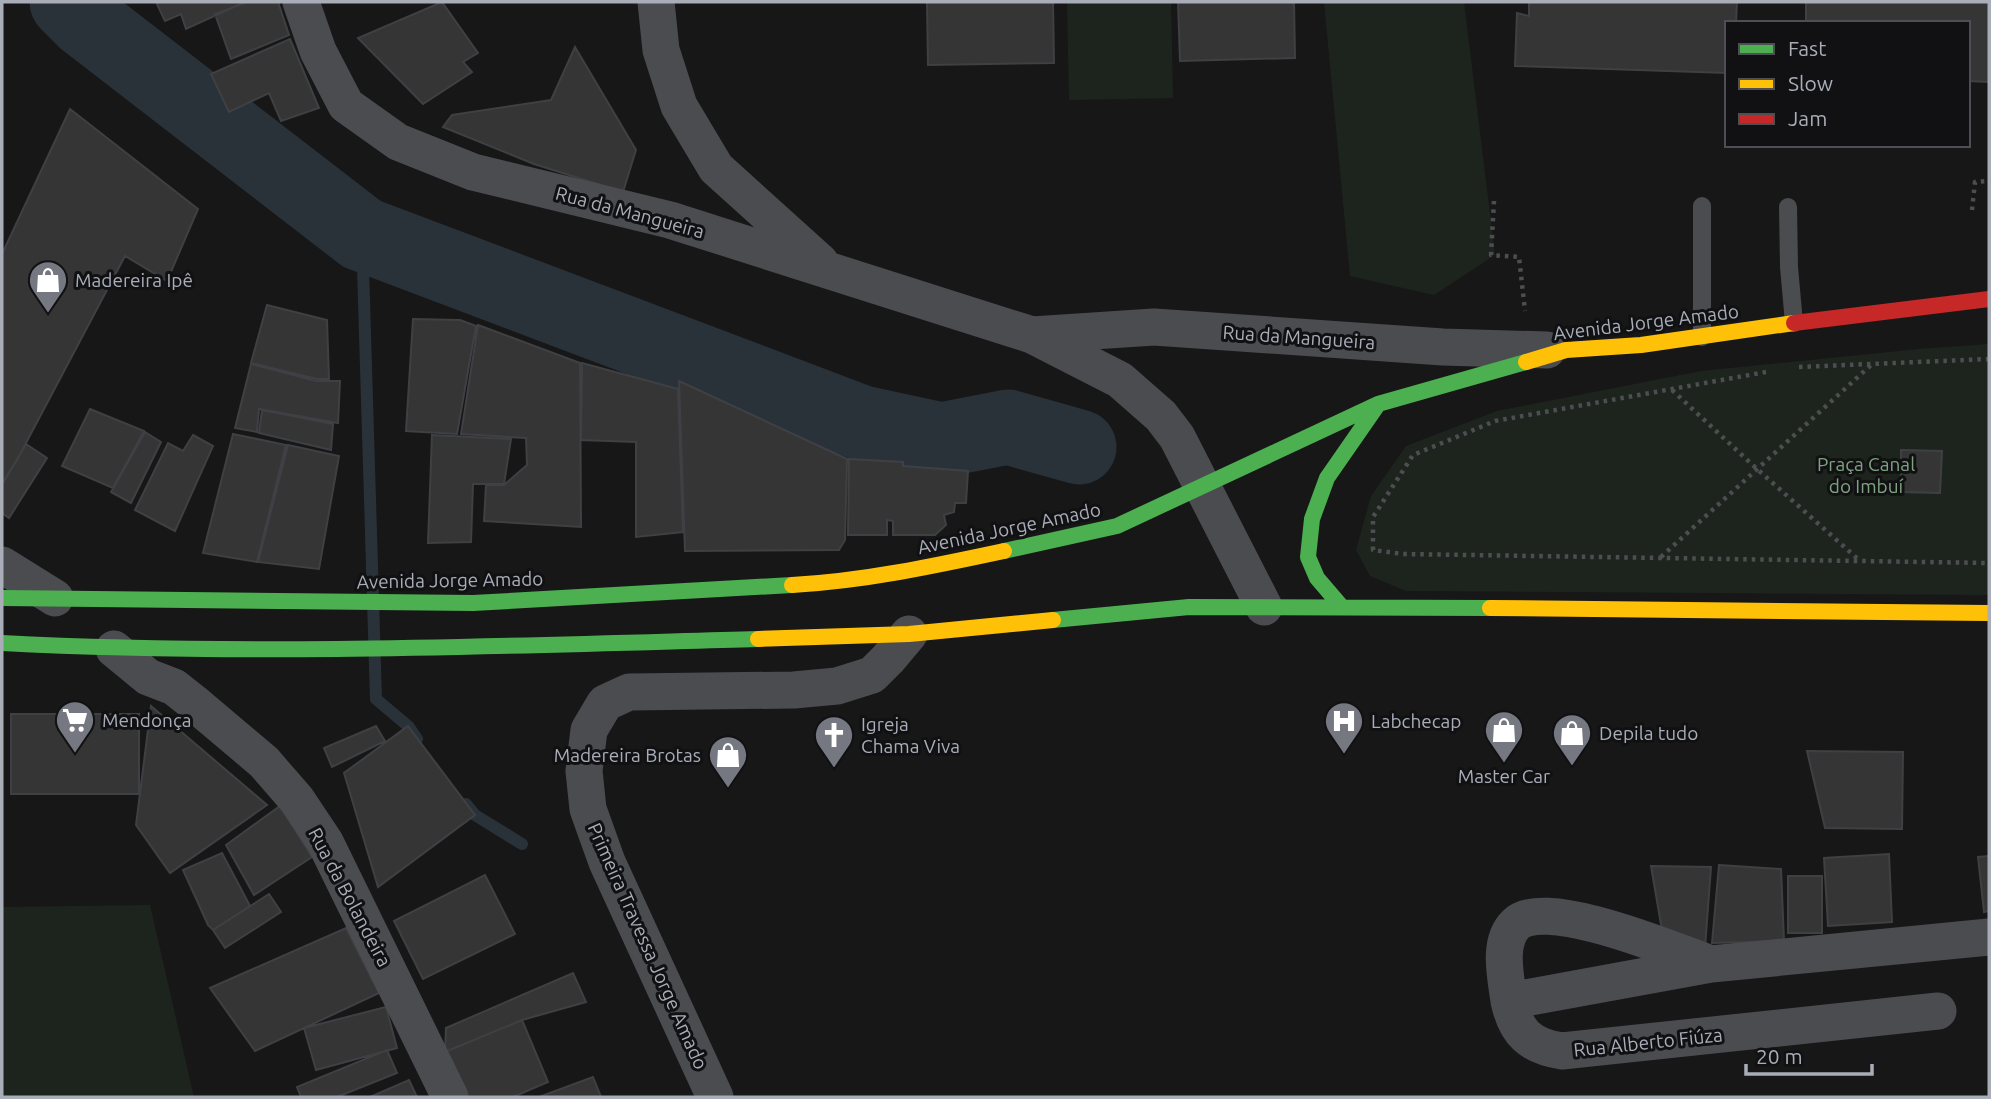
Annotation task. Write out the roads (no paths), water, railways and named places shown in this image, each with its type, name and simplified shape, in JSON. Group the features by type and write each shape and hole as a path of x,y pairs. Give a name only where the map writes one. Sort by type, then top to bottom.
{"main road":[{"name":"Avenida Jorge Amado","path":"2,597 473,603 827,583 916,570 1117,526 1378,404 1566,350 1641,345 1989,299"},
{"path":"1342,606 1317,578 1308,557 1312,519 1327,478 1378,404"},
{"path":"2,643 114,649 482,647 908,634 1189,607 1342,606 1989,613"}],"street":[{"name":"Rua da Mangueira","path":"301,2 318,51 346,104 398,142 473,172 670,220 1032,335 1120,380 1161,416 1177,437 1264,607"},
{"path":"656,2 661,50 679,106 716,168 829,270"},
{"name":"Rua da Mangueira","path":"1032,335 1154,327 1363,342 1529,351 1566,350"},
{"path":"2,565 55,598"},
{"name":"Primeira Travessa Jorge Amado","path":"715,1097 607,862 588,809 584,771 589,730 606,704 629,692 794,690 836,686 872,675 908,634"},
{"name":"Rua da Bolandeira","path":"114,649 148,677 174,687 193,702 264,762 297,800 325,842 450,1097"},
{"name":"Rua Alberto Fiúza","path":"1711,964 1582,920 1534,915 1518,922 1508,935 1505,954 1509,1001 1517,1026 1541,1048 1562,1051 1938,1011"},
{"name":"Rua Alberto Fiúza","path":"1509,1001 1711,964 1989,937"}],"lane":[{"path":"1702,206 1702,337"},
{"path":"1788,208 1794,323"}],"waterway":[{"path":"67,2 85,20 362,234 862,423 941,440 1008,427 1079,447"},
{"path":"362,234 376,699 408,726 417,739"},
{"path":"466,804 475,815 522,844"}],"place":[{"name":"Madereira Ipê","path":"48,314"},
{"name":"Mendonça","path":"75,754"},
{"name":"Labchecap","path":"1344,755"},
{"name":"Master Car","path":"1504,764"},
{"name":"Depila tudo","path":"1572,767"},
{"name":"Igreja Chama Viva","path":"834,769"},
{"name":"Madereira Brotas","path":"728,789"}],"park label":[{"name":"Praça Canal do Imbuí","path":"1866,475"}]}
